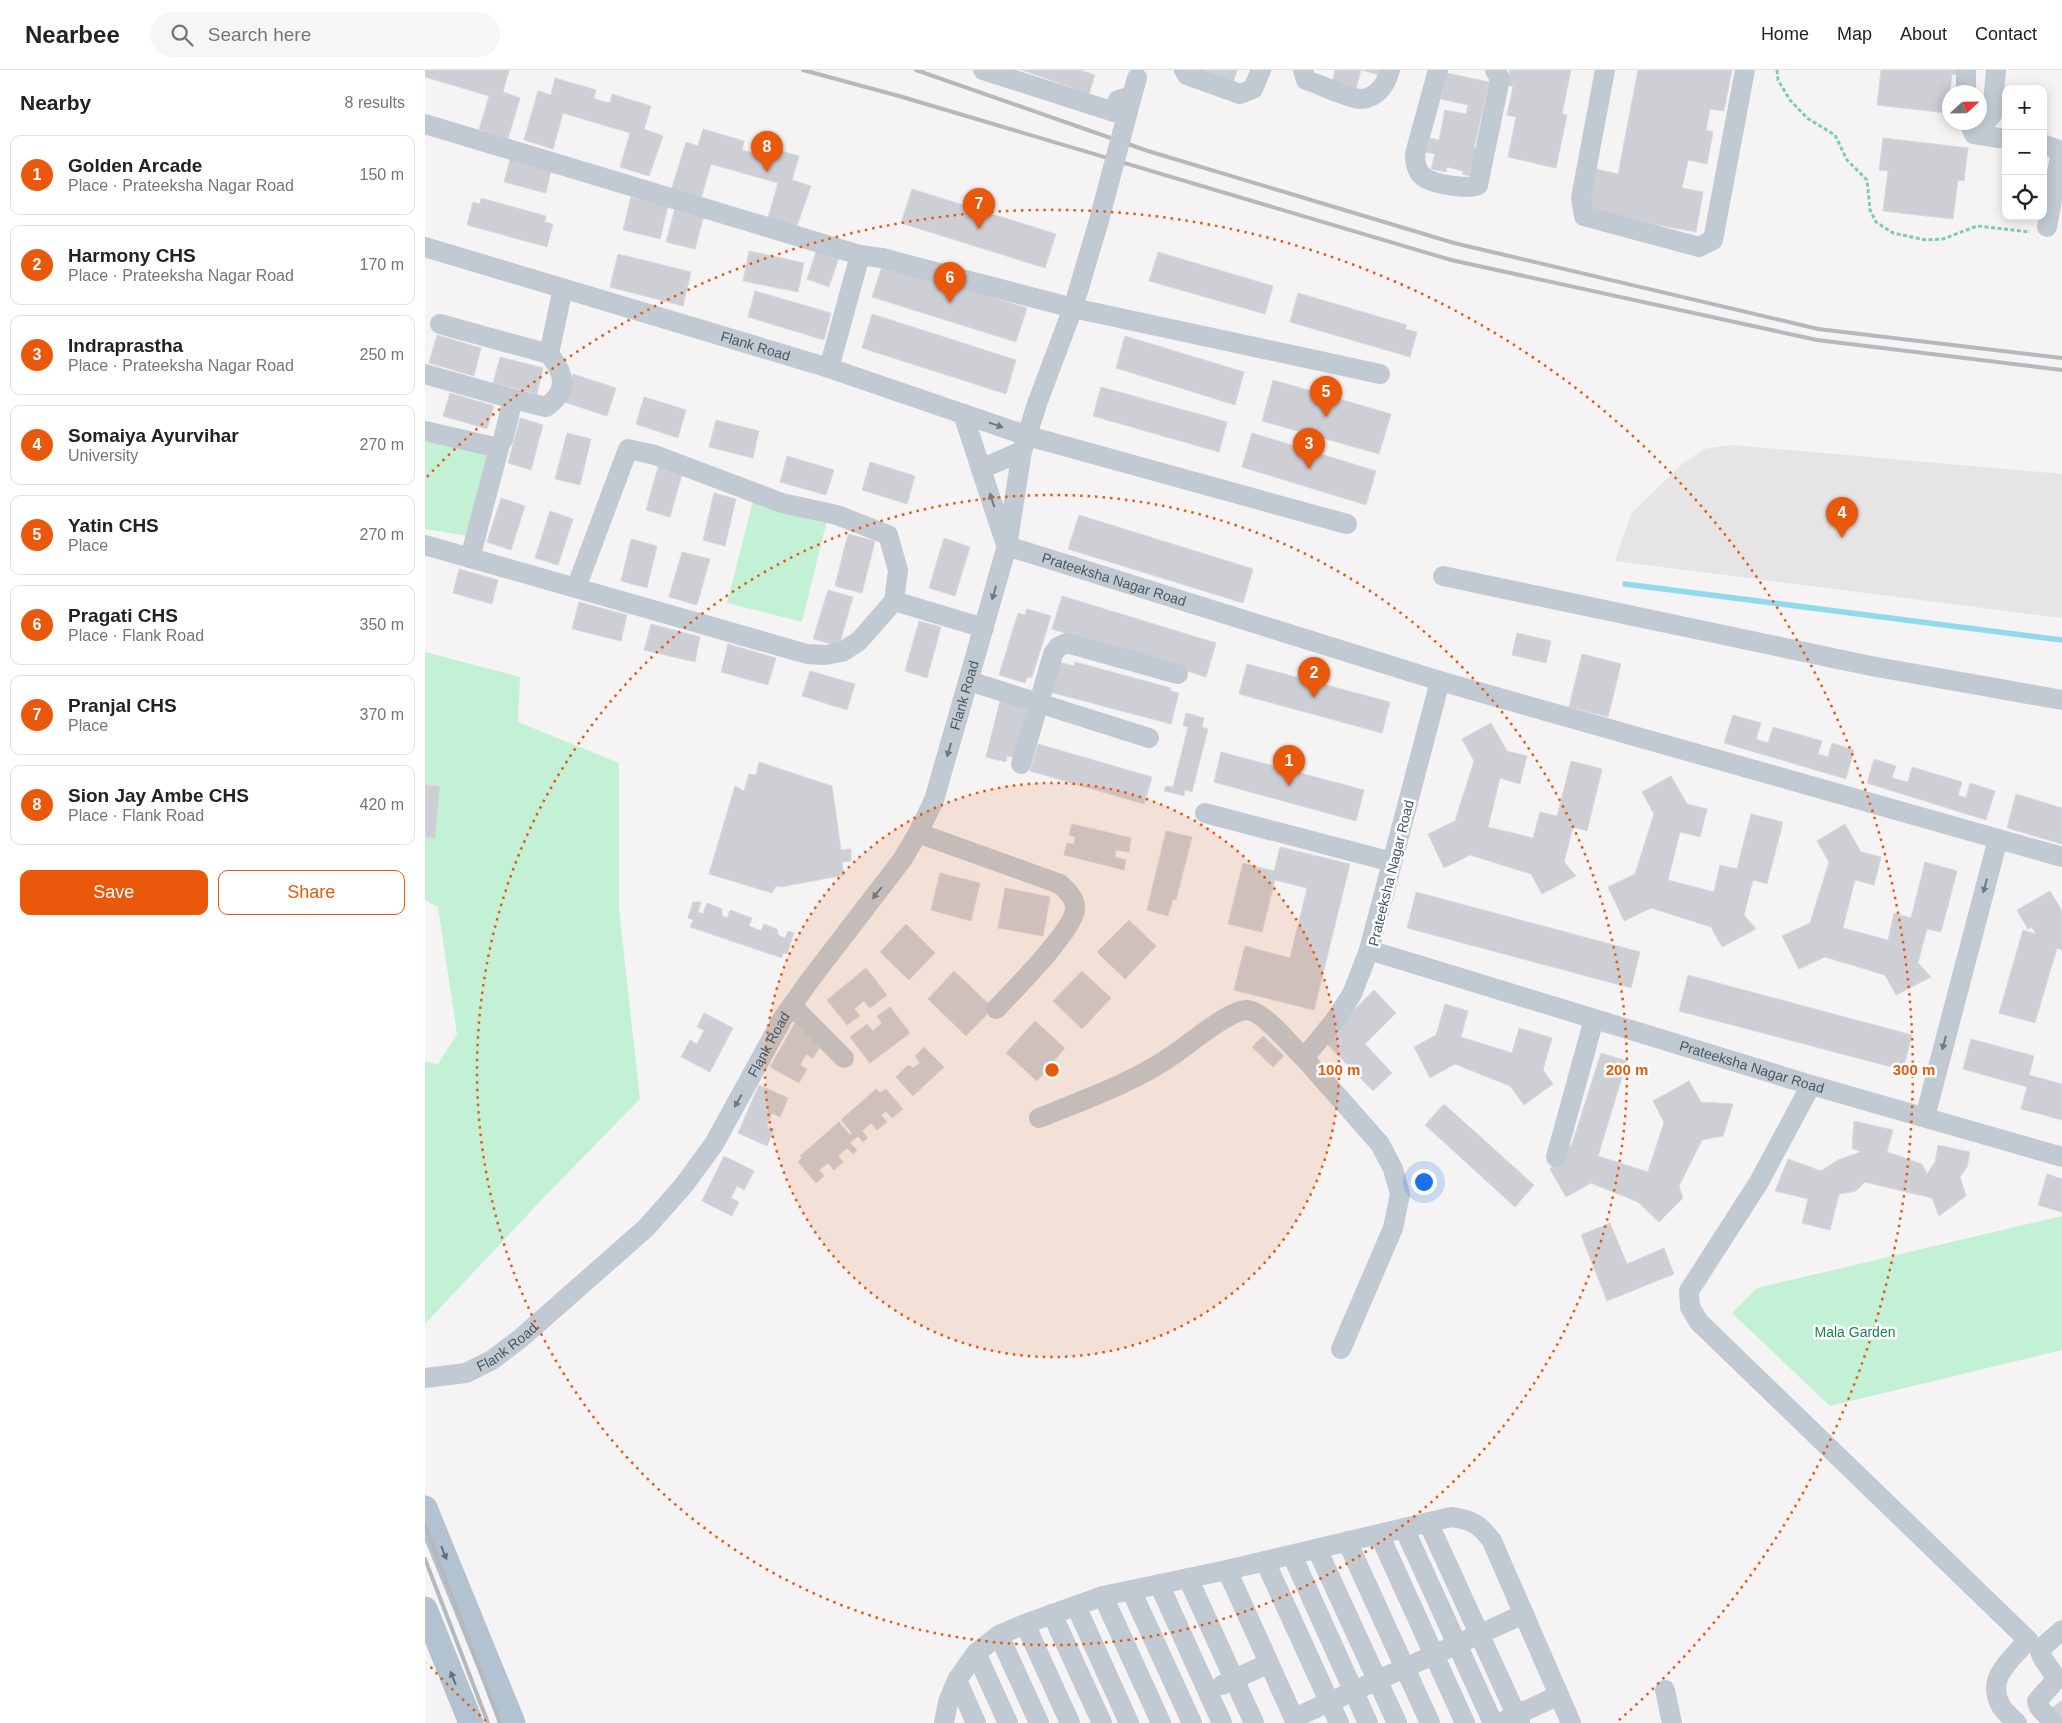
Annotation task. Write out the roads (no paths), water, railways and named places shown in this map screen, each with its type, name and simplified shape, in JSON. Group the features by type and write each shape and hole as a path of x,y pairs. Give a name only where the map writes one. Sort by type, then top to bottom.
{"main road":[{"path":"425,1508 513,1723"},
{"path":"425,1609 469,1718 503,1699"}],"street":[{"path":"983,70 1114,112 1118,100 1137,81"},
{"path":"1009,70 1087,96 1103,96 1118,92 1137,81"},
{"path":"1184,70 1187,75 1240,94 1253,90 1261,70"},
{"path":"1303,70 1306,80 1360,99 1371,96 1381,90 1386,83 1390,70"},
{"path":"1438,70 1415,154 1415,162 1425,178 1463,188 1473,188 1478,185 1500,79 1495,70"},
{"path":"1605,70 1581,198 1584,216 1699,247 1713,240 1745,70"},
{"path":"1966,70 1966,85"},
{"path":"1987,118 1991,115 1997,70"},
{"path":"981,469 1025,443 1038,401 1073,308 1137,81"},
{"path":"425,124 860,255 882,258 1073,308 1380,374"},
{"path":"1978,130 2002,138"},
{"path":"2047,146 2056,149 2060,157 2047,227"},
{"name":"Flank Road","path":"425,247 829,368 963,414 1025,443 1007,546 969,682 934,800 902,860 792,1006 714,1144 684,1185 646,1228 521,1338 492,1360 466,1373 425,1378"},
{"path":"829,368 860,255"},
{"path":"549,354 563,288"},
{"path":"425,374 545,407 556,400 562,385 561,369 549,354 440,324"},
{"path":"503,440 513,399"},
{"path":"963,414 1007,546"},
{"path":"425,431 499,448 470,558"},
{"path":"1025,443 1347,524"},
{"path":"425,545 807,654 825,655 843,652 859,641 894,601 898,570 888,534 837,515 782,503 655,455 627,449 576,588"},
{"name":"Prateeksha Nagar Road","path":"1007,546 1440,681 1369,950 1811,1085 1925,1116 2062,1157"},
{"path":"1443,576 1871,666 2062,700"},
{"path":"894,601 984,628"},
{"path":"1021,764 1037,704 1053,654 1058,646 1067,643 1178,674"},
{"path":"1440,681 2062,857"},
{"path":"969,682 1149,738"},
{"path":"1205,813 1392,862"},
{"path":"918,833 1060,884 1072,896 1075,908 1071,922 1044,957 996,1009"},
{"path":"1925,1116 1998,839"},
{"path":"1304,1058 1335,1020 1352,994 1369,950"},
{"path":"792,1006 844,1058"},
{"path":"1039,1118 1117,1086 1174,1055 1220,1022 1239,1011 1255,1012 1262,1017 1304,1058 1380,1144 1393,1169 1400,1194 1393,1228 1341,1348"},
{"path":"1556,1158 1594,1019"},
{"path":"1811,1085 1759,1182 1689,1291 1690,1307 1699,1322 2028,1640 1997,1677 1996,1695 2001,1708 2017,1723"},
{"path":"944,1722 948,1702 957,1680 976,1653 999,1635 1025,1624 1103,1596 1227,1570 1451,1517 1469,1519 1482,1528 1492,1541 1571,1723"},
{"path":"1428,1522 1479,1634 1512,1720 1559,1696"},
{"path":"1404,1528 1493,1723"},
{"path":"1379,1534 1465,1723"},
{"path":"1347,1542 1430,1723"},
{"path":"1317,1549 1397,1723"},
{"path":"1291,1555 1368,1723"},
{"path":"1265,1561 1339,1723"},
{"path":"1227,1570 1295,1721 1377,1680 1524,1614"},
{"path":"1188,1578 1254,1723"},
{"path":"1159,1584 1223,1723"},
{"path":"1131,1590 1192,1723"},
{"path":"1103,1596 1159,1719 1183,1703 1269,1663"},
{"path":"1076,1606 1129,1723"},
{"path":"1052,1614 1098,1715"},
{"path":"1025,1624 1067,1722 1098,1715 1117,1697"},
{"path":"2053,1723 2037,1702 2057,1680 2055,1674 2041,1657 2040,1651 2062,1630"},
{"path":"999,1635 1039,1723"},
{"path":"976,1653 1008,1723"},
{"path":"957,1680 976,1723"},
{"path":"1665,1690 1672,1723"}],"waterway":[{"path":"1625,584 2062,640"}],"railway":[{"path":"803,70 899,96 1451,260 1817,340 2062,370"},
{"path":"916,70 1148,151 1454,243 1818,329 2062,358"},
{"path":"425,1526 500,1723"},
{"path":"425,1559 488,1723"}],"place":[{"name":"Sion Jay Ambe CHS","path":"767,172"},
{"name":"Pranjal CHS","path":"979,229"},
{"name":"Pragati CHS","path":"950,303"},
{"name":"Yatin CHS","path":"1326,417"},
{"name":"Indraprastha","path":"1309,469"},
{"name":"Somaiya Ayurvihar","path":"1842,538"},
{"name":"Harmony CHS","path":"1314,698"},
{"name":"Golden Arcade","path":"1289,786"}],"park label":[{"name":"Mala Garden","path":"1855,1332"}]}
